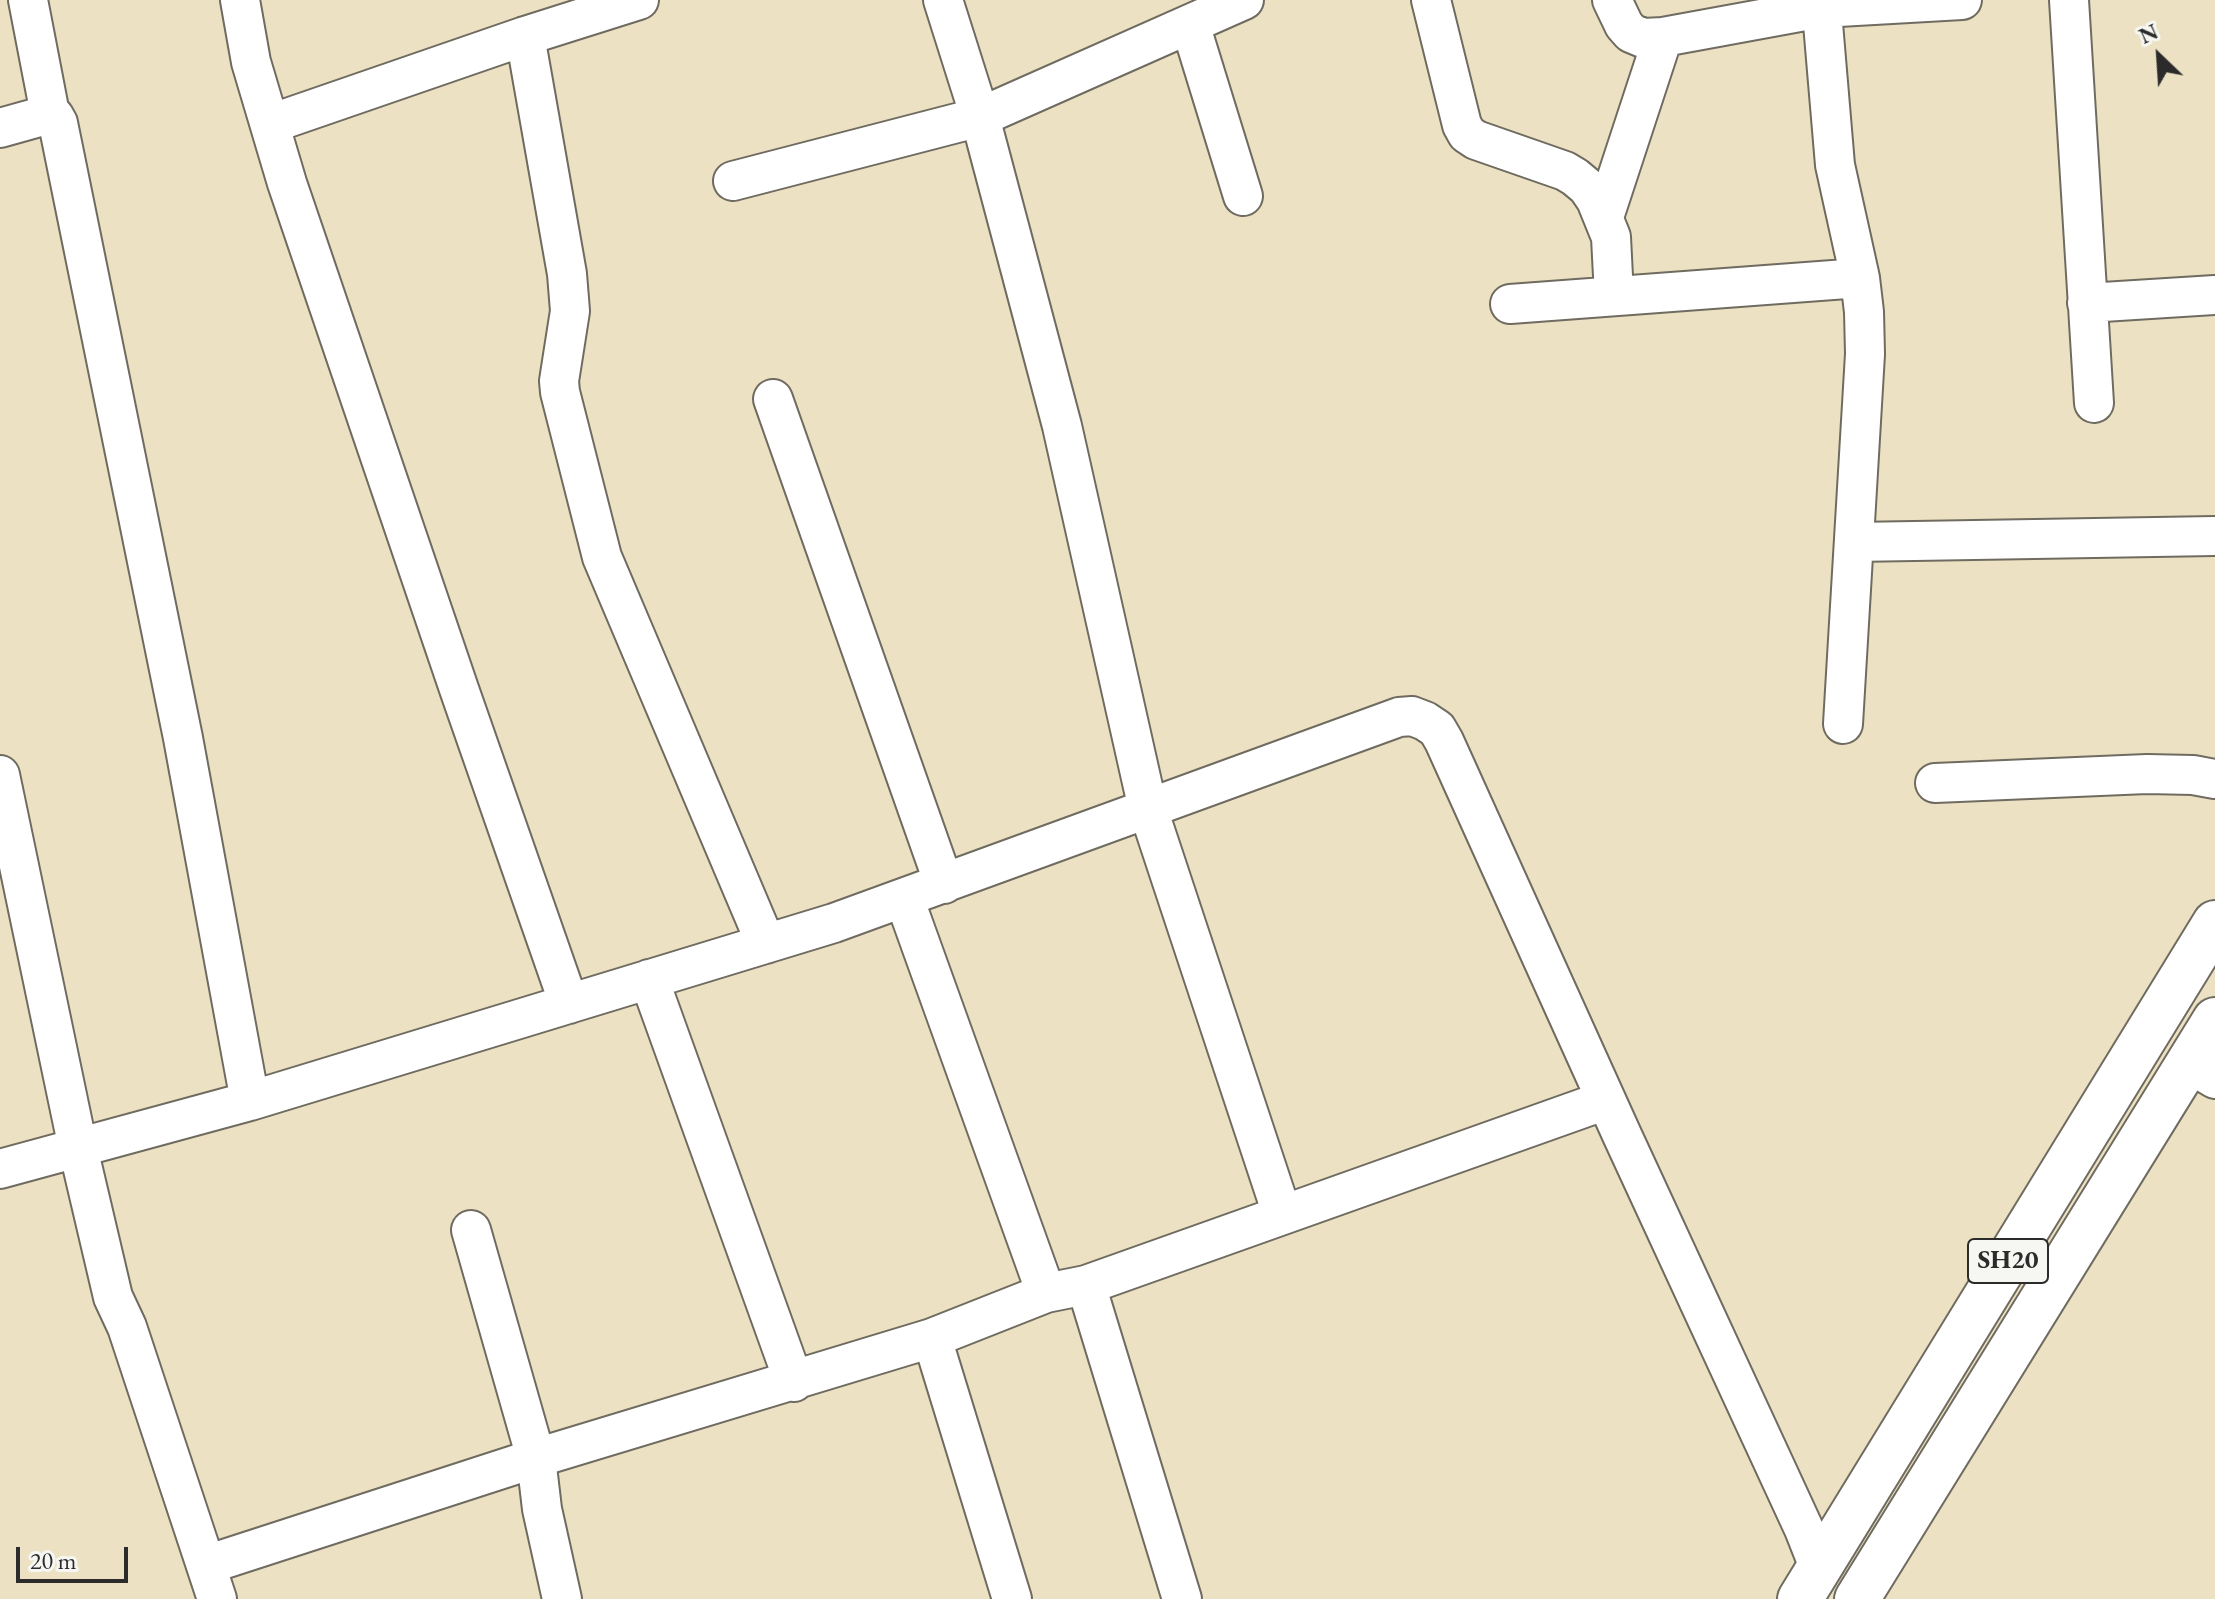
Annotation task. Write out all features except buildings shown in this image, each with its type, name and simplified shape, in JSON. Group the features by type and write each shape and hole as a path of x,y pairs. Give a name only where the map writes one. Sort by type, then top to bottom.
{"main road":[{"name":"SH20","path":"1810,1583 2215,923"},
{"name":"SH20","path":"1857,1599 2202,1071 2215,1020"}],"street":[{"path":"28,0 50,114 58,123 177,708 250,1101"},
{"path":"240,0 251,62 292,197 569,1004"},
{"path":"270,124 639,0"},
{"path":"943,0 980,117 1062,426 1148,809 1282,1214"},
{"path":"733,181 980,117 1244,0"},
{"path":"1431,0 1462,125 1467,134 1476,140 1565,171 1587,187 1596,200 1611,237 1614,296"},
{"path":"1612,0 1616,12 1631,33 1643,38 1663,37 1821,4 1962,0"},
{"path":"2069,0 2094,403"},
{"path":"1821,4 1835,165 1860,278 1864,312 1865,354 1843,724"},
{"path":"1190,24 1243,196"},
{"path":"525,36 567,274 570,311 560,392 602,557 766,944"},
{"path":"1604,217 1663,37"},
{"path":"0,128 50,114"},
{"path":"1510,304 1860,278"},
{"path":"2087,303 2215,295"},
{"path":"773,399 944,884"},
{"path":"1854,542 2215,536"},
{"path":"0,1169 250,1101 766,944 944,884 1399,717 1412,716 1437,729 1444,741 1804,1529 1810,1583"},
{"path":"1935,783 2147,774 2215,779"},
{"path":"0,775 78,1148 113,1297 127,1327 211,1582 536,1458 932,1338 1046,1293 1086,1285 1606,1100"},
{"path":"904,898 1046,1293"},
{"path":"649,979 794,1382"},
{"path":"471,1230 536,1458 542,1509 562,1599"},
{"path":"1086,1285 1182,1599"},
{"path":"932,1338 1012,1599"}]}
